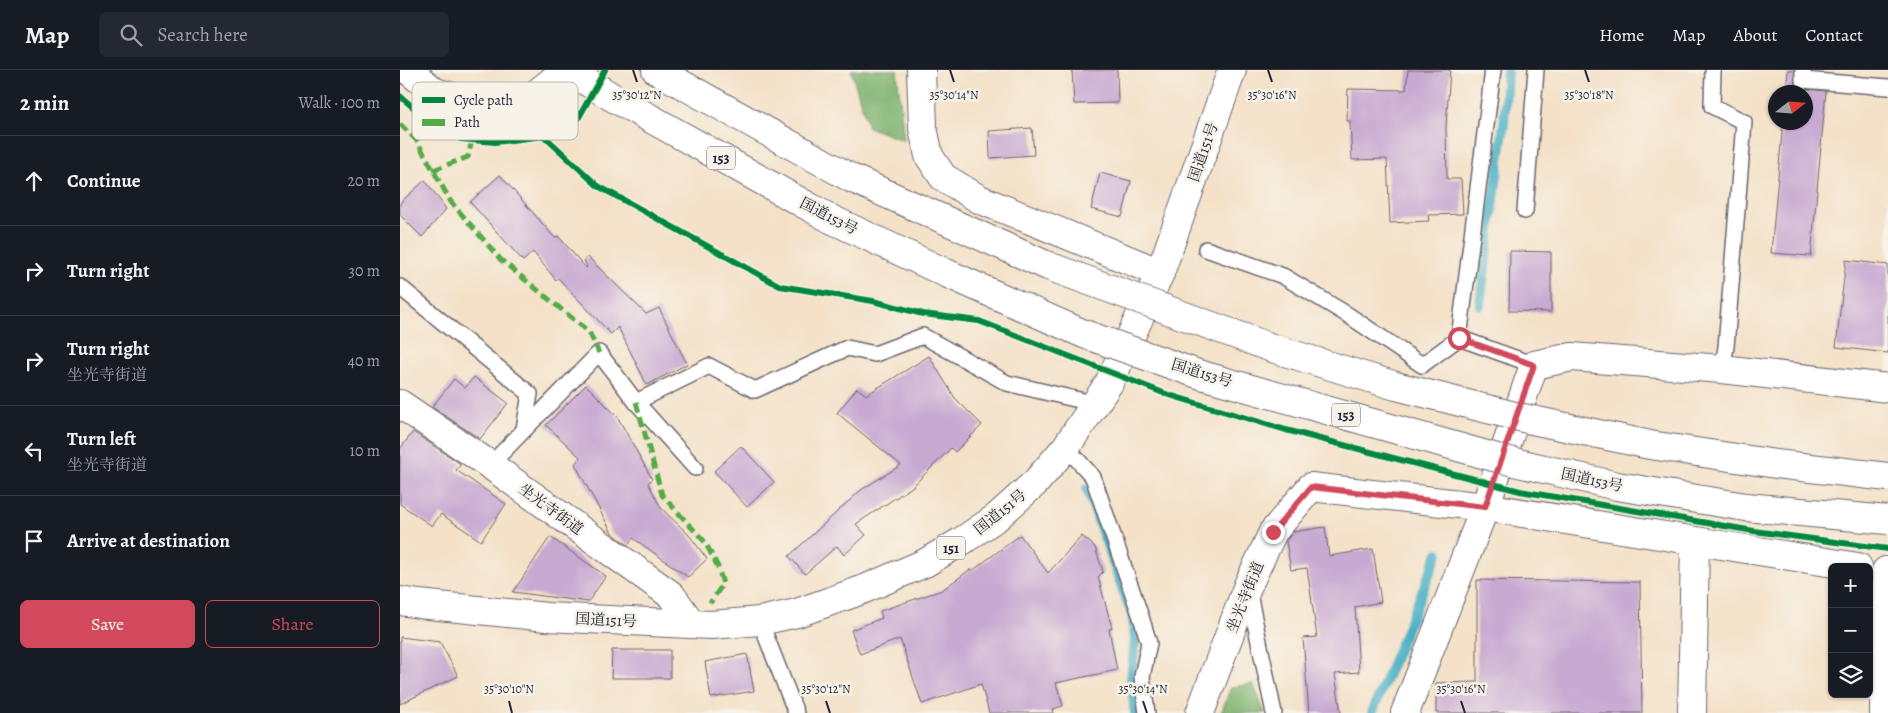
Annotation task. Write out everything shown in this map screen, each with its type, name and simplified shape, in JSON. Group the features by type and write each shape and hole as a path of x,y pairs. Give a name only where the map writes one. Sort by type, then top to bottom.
{"main road":[{"name":"153","path":"408,70 423,82"},
{"name":"153","path":"552,82 567,70"},
{"name":"国道153号","path":"567,70 612,97 831,218 946,273 1084,334 1198,374 1497,458 1617,486 1746,507 1888,520"},
{"path":"656,70 851,178 1048,266 1272,348 1396,386 1522,418 1650,445 1776,464 1888,477"},
{"path":"921,70 923,128 930,156 943,177 979,199 1160,274"},
{"name":"国道151号","path":"400,601 547,617 711,625 760,621 797,613 862,590 925,563 962,542 997,517 1036,482 1066,446 1109,383 1160,274 1232,70"},
{"path":"1405,713 1485,507 1534,365 1572,357 1722,369 1888,388"},
{"name":"坐光寺街道","path":"400,404 490,465 670,595 692,624"},
{"name":"坐光寺街道","path":"1200,713 1248,585 1273,532 1311,487 1485,507"},
{"path":"1485,507 1832,563"},
{"path":"1692,713 1695,542"},
{"path":"1881,570 1884,713"}],"lane":[{"path":"1206,249 1283,276 1348,315 1422,365 1459,338 1493,70"},
{"path":"1525,211 1536,70"},
{"path":"1713,70 1712,106 1744,122 1726,347 1722,369"},
{"path":"1803,70 1803,80 1888,87"},
{"path":"400,287 530,394 524,430"},
{"path":"636,402 709,366 755,390 847,348 875,354 923,336 1007,382 1096,404"},
{"path":"1459,338 1534,365"},
{"path":"490,465 599,353 636,402 695,468"},
{"path":"1066,446 1093,478 1149,643 1142,676 1146,713"},
{"path":"1248,585 1274,713"},
{"path":"760,621 796,713"}],"green space":[{"path":"851,70 897,70 904,141 868,127"},
{"path":"1253,684 1265,713 1221,713 1231,687"}],"building":[{"path":"1072,70 1117,70 1118,103 1074,104"},
{"path":"1408,70 1450,70 1446,127 1447,179 1461,179 1463,214 1428,215 1429,221 1390,223 1387,159 1352,160 1350,121 1347,121 1348,89 1406,90"},
{"path":"1788,70 1794,70 1796,85 1787,85"},
{"path":"1813,90 1826,91 1811,256 1771,253 1782,130 1813,130"},
{"path":"1032,128 1034,155 990,158 989,131"},
{"path":"1100,173 1131,181 1122,217 1091,209"},
{"path":"500,175 555,238 558,236 586,268 584,260 588,257 646,314 659,308 687,364 647,385 618,327 611,334 558,278 556,280 533,252 523,261 470,202"},
{"path":"425,180 446,209 422,237 400,215 400,203"},
{"path":"1510,251 1551,252 1551,312 1509,311"},
{"path":"1846,260 1888,265 1888,353 1836,347"},
{"path":"929,356 955,398 982,425 955,452 951,448 912,487 856,524 866,535 844,555 837,546 805,574 789,556 861,490 901,465 837,413 857,388 866,395"},
{"path":"474,377 508,403 480,439 432,407 454,379 465,388"},
{"path":"586,385 617,416 652,479 648,483 661,508 689,535 707,559 688,577 633,538 628,545 612,533 575,464 580,457 546,425"},
{"path":"413,432 461,464 456,470 506,504 481,541 441,514 432,526 400,504 400,449"},
{"path":"741,446 774,482 747,507 714,471"},
{"path":"1325,527 1329,556 1373,549 1381,602 1355,607 1359,672 1335,674 1341,713 1309,713 1303,638 1317,637 1307,568 1291,570 1286,541 1293,532"},
{"path":"1020,535 1048,573 1082,536 1095,547 1103,572 1098,577 1112,628 1109,629 1117,670 1056,683 1063,706 1053,709 1054,713 989,713 981,684 922,704 900,639 860,654 851,630 882,618 880,611 942,590 971,569 972,571"},
{"path":"550,537 606,576 588,602 513,592"},
{"path":"1477,580 1640,582 1642,713 1436,713 1436,683 1477,682"},
{"path":"400,637 440,642 458,676 400,704"},
{"path":"612,650 670,650 670,678 611,678"},
{"path":"747,654 754,691 711,698 705,662"}],"waterway":[{"path":"1480,305 1504,123 1507,70"},
{"path":"1087,489 1132,615 1135,640 1131,681 1135,713"},
{"path":"1372,713 1438,553"}],"marked path":[{"path":"400,124 412,136"},
{"path":"416,140 451,202 501,260 589,332 599,353"},
{"path":"433,170 468,157 472,140"},
{"path":"636,402 662,495 705,542 718,567 723,584 710,603"}],"cycle path":[{"path":"578,119 605,70"},
{"path":"400,96 412,106"},
{"path":"472,140 495,142 511,140"},
{"path":"548,140 598,186 780,286 873,301 923,314 979,321 1166,394 1286,430 1520,491 1754,531 1888,549"}],"route":[{"path":"1273,532 1311,487 1485,507 1534,365 1459,338"}]}
